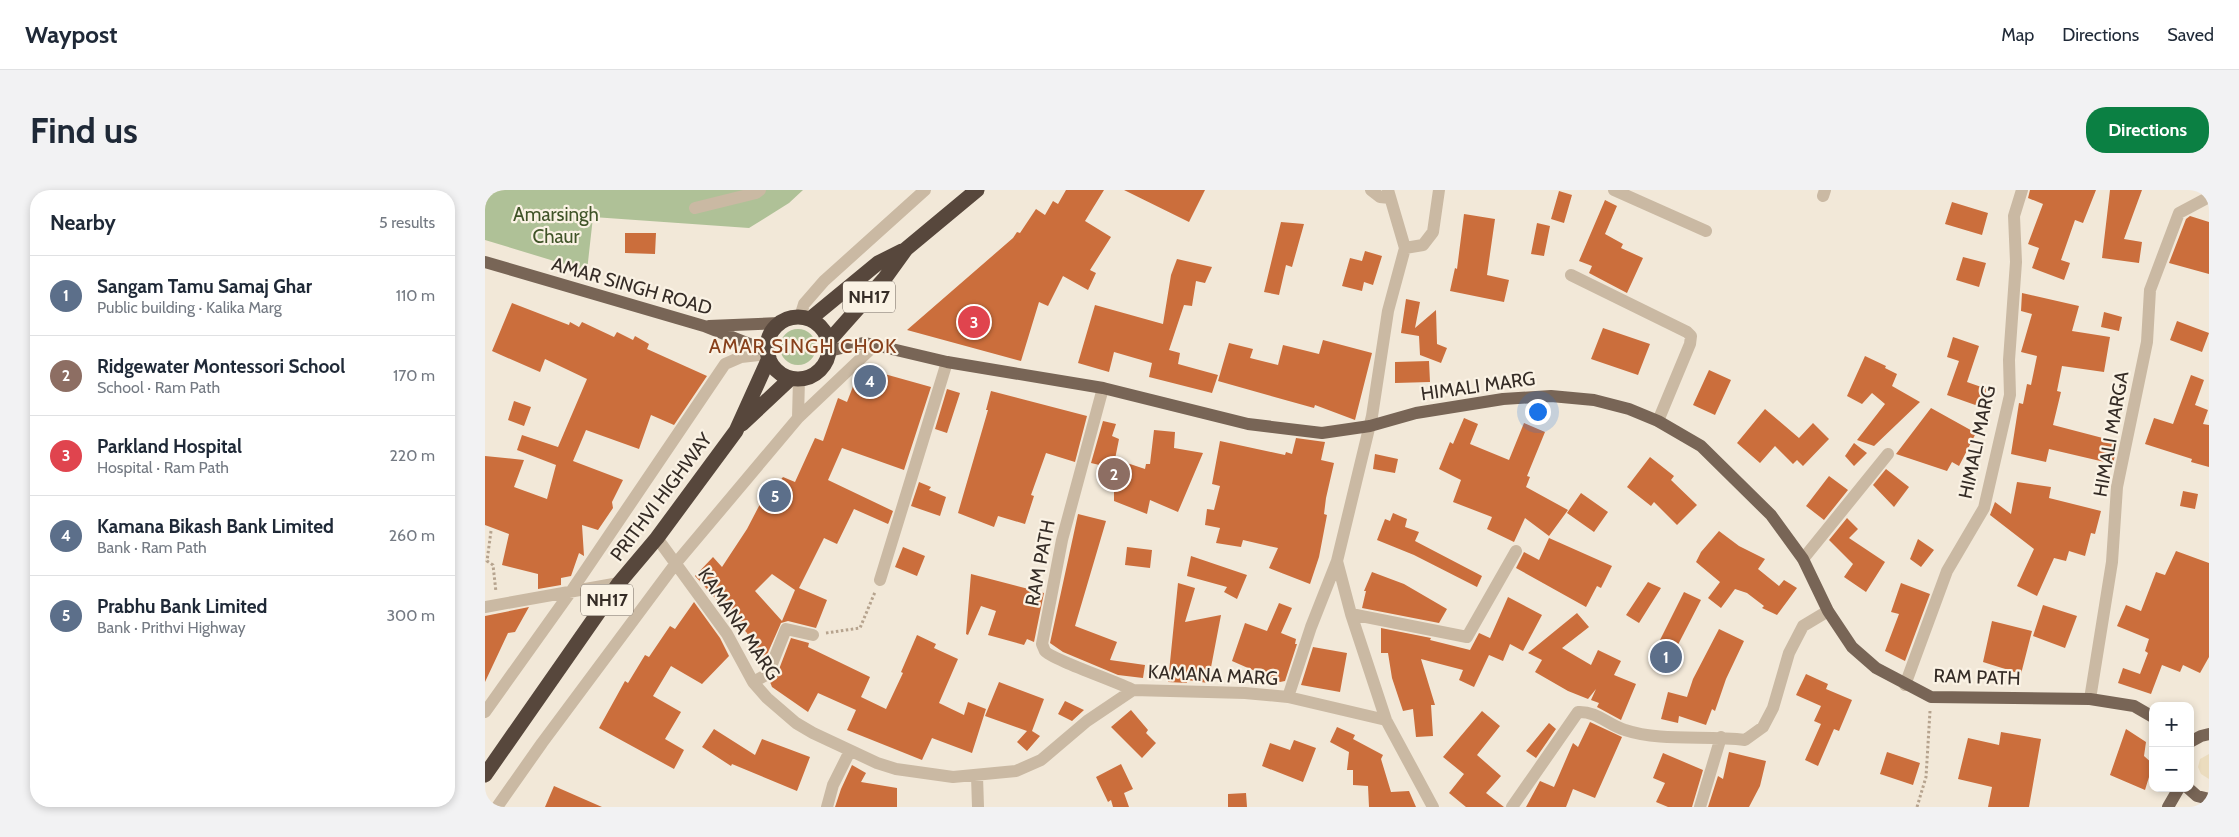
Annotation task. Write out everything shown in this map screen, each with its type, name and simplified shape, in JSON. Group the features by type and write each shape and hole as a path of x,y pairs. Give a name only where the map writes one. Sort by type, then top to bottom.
{"highway":[{"name":"NH17","path":"795,378 807,377 822,367 828,347 885,278 906,249 977,190"},
{"path":"779,323 787,319 805,318 878,263 906,249"},
{"name":"NH17","path":"805,318 825,333 828,347"},
{"name":"PRITHVI HIGHWAY","path":"485,775 619,583 657,538 736,431 768,354 772,331 779,323"},
{"path":"736,431 795,378 777,371 768,354"}],"main road":[{"name":"AMAR SINGH ROAD","path":"485,262 704,326 768,354"},
{"path":"704,326 779,323"},
{"path":"828,347 863,343 875,345 947,362 1103,388 1249,424 1322,433 1370,426"},
{"name":"HIMALI MARG","path":"1370,426 1416,413 1503,399 1551,396 1594,400 1629,409 1658,421 1701,446 1771,515 1803,559"},
{"name":"RAM PATH","path":"1803,559 1828,611 1851,647 1876,668 1905,685 1931,697 2090,699 2134,706 2149,715"},
{"path":"2194,740 2209,734"},
{"path":"2167,807 2176,792"},
{"path":"2192,792 2197,796 2209,799"}],"street":[{"path":"695,208 756,193 760,190"},
{"path":"805,318 804,304 824,281 925,190"},
{"path":"1288,697 1311,627 1337,561 1370,426 1388,311 1405,248 1389,194 1380,197 1371,190"},
{"path":"1405,248 1423,245 1433,232 1439,190"},
{"path":"1614,190 1706,231"},
{"name":"HIMALI MARG","path":"1905,685 1947,571 1984,508 2010,395 2009,360 2016,262 2014,216 2022,190"},
{"name":"HIMALI MARGA","path":"2090,699 2113,562 2117,487 2147,342 2150,290 2179,213 2209,197"},
{"path":"1571,275 1687,332 1691,336 1690,344 1658,421"},
{"path":"497,807 547,735 676,563 797,418 875,345"},
{"path":"485,712 572,590 725,364 741,357 768,354"},
{"path":"880,580 947,362"},
{"path":"795,378 797,418"},
{"name":"RAM PATH","path":"1103,388 1062,540 1042,644 1046,652 1055,658 1110,678 1133,690"},
{"path":"1803,559 1888,454"},
{"name":"KAMANA MARG","path":"657,538 727,634 753,682 767,698 795,723 850,751 896,768 953,777 1016,771 1041,760 1087,721 1133,690 1245,693 1288,697 1386,720"},
{"path":"1351,614 1467,637 1516,552"},
{"path":"1337,561 1351,614 1386,720 1433,807"},
{"path":"491,606 619,583"},
{"path":"1512,807 1579,712 1597,715 1617,728 1639,735 1721,737 1745,740 1763,727 1773,708 1789,653 1803,626 1828,611"},
{"path":"753,682 768,674 786,630 813,635"},
{"path":"1700,807 1721,737"},
{"path":"827,807 833,785 850,751"},
{"path":"977,776 978,807"}],"path":[{"path":"491,531 487,561 493,565 491,606"},
{"path":"813,635 861,628 880,580"},
{"path":"1917,807 1926,777 1931,697"}],"green space":[{"name":"Amarsingh Chaur","path":"485,190 803,190 789,203 749,228 593,217 587,271 485,240"},
{"path":"798,329 811,334 816,347 811,360 798,365 785,360 780,347 785,334"}],"shaded area":[{"path":"2209,754 2209,779 2201,774 2198,767 2200,759"}],"building":[{"path":"1066,190 1104,190 1085,221 1111,237 1090,270 1096,273 1088,290 1063,276 1048,306 1039,302 1021,361 907,330 1013,238 1017,232 1020,233 1036,209 1045,215 1053,201 1058,204"},
{"path":"1124,190 1205,190 1189,222"},
{"path":"2030,190 2096,190 2083,223 2075,220 2061,260 2070,263 2064,280 2032,268 2039,248 2028,244 2043,204 2028,198"},
{"path":"2110,190 2142,190 2124,239 2142,242 2139,263 2102,258"},
{"path":"1559,191 1572,195 1564,223 1551,219"},
{"path":"1605,200 1617,206 1605,234 1623,244 1621,248 1643,258 1627,293 1589,273 1592,266 1579,261"},
{"path":"1952,202 1988,213 1982,235 1945,224"},
{"path":"1464,214 1495,219 1487,275 1509,280 1504,302 1450,291 1455,268 1457,269"},
{"path":"2190,216 2209,222 2209,274 2169,263 2186,219"},
{"path":"1281,222 1304,224 1292,267 1286,265 1279,295 1264,292"},
{"path":"1537,223 1550,226 1544,256 1531,254"},
{"path":"625,233 656,233 655,254 625,253"},
{"path":"1365,251 1382,256 1373,285 1364,282 1362,291 1342,286 1350,258 1362,261"},
{"path":"1963,257 1986,263 1979,287 1956,280"},
{"path":"1177,259 1212,267 1205,283 1196,281 1192,306 1184,305 1169,350 1180,353 1178,364 1218,375 1212,393 1149,377 1152,363 1114,352 1109,372 1078,363 1095,305 1163,324 1171,275"},
{"path":"2022,293 2079,306 2072,331 2110,337 2104,372 2062,366 2057,391 2061,392 2053,425 2118,442 2113,464 2049,449 2046,462 2011,454 2019,403 2023,404 2027,384 2031,385 2037,356 2021,352 2032,314 2021,311"},
{"path":"1406,299 1420,302 1415,328 1436,310 1437,344 1447,348 1441,363 1420,355 1419,336 1401,333"},
{"path":"512,303 569,325 570,322 579,327 582,322 614,337 617,332 633,340 635,336 649,344 647,349 707,376 674,425 651,415 639,449 586,430 573,461 623,480 612,502 613,508 598,530 582,525 584,556 579,553 571,576 561,578 561,585 538,589 538,574 502,565 509,534 485,525 485,456 524,460 514,487 547,499 556,465 517,450 522,435 558,447 587,379 545,359 540,372 492,351"},
{"path":"2104,312 2122,317 2119,331 2101,327"},
{"path":"2177,321 2209,333 2202,352 2170,340"},
{"path":"1603,328 1650,344 1638,375 1591,359"},
{"path":"1953,337 1979,346 1967,382 1987,389 1981,407 1947,395 1959,361 1947,357"},
{"path":"1323,340 1372,353 1355,420 1315,405 1314,408 1218,381 1229,343 1253,349 1250,358 1278,365 1283,345 1319,354"},
{"path":"1865,356 1886,366 1885,368 1897,374 1892,386 1920,402 1874,446 1857,440 1885,404 1872,393 1862,404 1847,396"},
{"path":"1429,361 1430,382 1395,383 1395,362"},
{"path":"863,368 931,387 904,470 842,448 828,480 893,511 888,524 854,509 837,544 824,538 799,588 827,600 816,628 788,621 781,623 762,666 747,633 695,576 713,557 722,567 747,529 759,506 783,477 795,482 815,438 823,441 838,398 847,402 859,371","holes":["772,574 795,590 782,621 755,591"]},
{"path":"1709,370 1731,380 1715,415 1693,405"},
{"path":"2191,375 2204,380 2195,405 2208,410 2203,424 2209,425 2209,467 2191,462 2192,459 2145,444 2154,418 2173,424"},
{"path":"947,389 960,393 947,433 935,429"},
{"path":"991,391 1087,416 1075,462 1046,453 1031,495 1034,496 1025,524 998,516 994,527 958,513 988,410 986,410"},
{"path":"514,401 531,407 524,426 508,420"},
{"path":"1931,408 1976,433 1959,466 1952,462 1947,471 1896,454"},
{"path":"1765,409 1799,438 1813,423 1829,439 1803,466 1797,460 1793,464 1775,446 1760,463 1737,443"},
{"path":"1464,418 1478,424 1470,444 1509,460 1524,423 1545,432 1527,476 1530,477 1526,487 1568,510 1549,536 1525,518 1514,542 1487,529 1492,517 1453,502 1461,480 1439,469 1450,442 1453,444"},
{"path":"1103,421 1116,424 1112,436 1119,439 1115,459 1145,469 1146,464 1150,464 1154,430 1175,432 1174,448 1203,453 1178,512 1150,500 1147,514 1114,501 1114,460 1112,468 1091,463"},
{"path":"1296,438 1325,442 1321,460 1334,463 1326,498 1324,514 1327,515 1319,557 1310,584 1269,568 1278,548 1243,540 1241,547 1216,543 1220,528 1205,525 1207,509 1214,510 1220,486 1212,484 1220,441 1285,455 1286,452 1292,454"},
{"path":"1854,443 1867,453 1854,466 1845,456"},
{"path":"1375,454 1398,459 1395,473 1373,469"},
{"path":"1650,457 1674,476 1671,480 1697,505 1677,525 1654,502 1651,506 1627,487"},
{"path":"1886,469 1909,487 1894,507 1873,485"},
{"path":"1829,476 1848,490 1824,520 1806,506"},
{"path":"919,482 931,487 929,490 946,497 940,516 911,506"},
{"path":"2017,482 2051,487 2049,498 2101,511 2095,534 2091,533 2085,556 2069,551 2066,561 2054,558 2037,596 2017,586 2034,549 1990,515 1995,502 2011,514"},
{"path":"2183,491 2198,494 2195,509 2180,506"},
{"path":"1581,493 1608,512 1594,532 1567,513"},
{"path":"1393,513 1407,519 1405,527 1419,532 1415,541 1482,576 1477,587 1414,555 1377,540 1385,519 1390,521"},
{"path":"1078,514 1106,521 1075,626 1117,642 1110,660 1145,665 1143,678 1118,675 1063,652 1050,643"},
{"path":"1847,518 1858,529 1849,538 1885,562 1866,592 1844,577 1853,564 1829,540"},
{"path":"1719,531 1739,546 1765,559 1758,569 1779,586 1784,580 1797,588 1777,615 1762,608 1764,606 1747,593 1735,589 1721,608 1708,598 1720,582 1696,562 1701,552"},
{"path":"1549,538 1612,566 1601,588 1597,586 1586,607 1516,568 1524,552 1539,560"},
{"path":"1918,539 1934,550 1921,567 1910,559"},
{"path":"903,547 925,556 917,576 895,567"},
{"path":"1127,547 1152,550 1150,568 1125,565"},
{"path":"2176,551 2209,563 2209,657 2200,673 2183,665 2180,672 2162,665 2151,694 2118,683 2123,668 2140,674 2148,653 2145,651 2149,639 2117,626 2126,605 2141,611 2156,572 2165,575"},
{"path":"1191,556 1247,575 1237,599 1224,592 1227,587 1187,576"},
{"path":"1372,572 1404,584 1447,609 1439,623 1362,608 1366,591 1364,591"},
{"path":"971,574 1044,593 1034,642 1027,639 1024,645 988,635 996,611 981,606 968,635 966,634"},
{"path":"1648,582 1661,588 1639,623 1626,615"},
{"path":"1178,583 1195,588 1185,622 1221,615 1208,683 1187,680 1187,683 1168,682"},
{"path":"1901,583 1930,594 1905,661 1885,651 1899,614 1891,612"},
{"path":"1684,592 1701,600 1666,668 1650,660"},
{"path":"1508,597 1542,615 1523,651 1510,644 1503,661 1489,655 1474,687 1459,680 1463,670 1421,659 1435,705 1431,705 1433,736 1416,737 1413,709 1403,711 1392,678 1388,653 1381,653 1381,628 1431,638 1430,640 1470,650 1479,633 1490,638"},
{"path":"694,602 720,638 729,656 702,684 671,666 653,696 681,712 665,739 684,750 674,769 599,728 625,681 628,683 645,655 649,657 670,626 675,629"},
{"path":"1279,603 1292,608 1281,633 1296,639 1295,644 1297,644 1285,681 1280,682 1232,661 1245,623 1267,631"},
{"path":"2043,605 2077,616 2065,648 2033,636"},
{"path":"529,607 515,632 508,633 485,682 485,616"},
{"path":"1577,613 1589,627 1562,648 1591,665 1598,650 1621,661 1614,675 1636,684 1621,720 1597,707 1599,703 1591,700 1596,689 1588,699 1568,691 1535,672 1542,660 1528,653"},
{"path":"1992,621 2032,631 2021,674 1983,662"},
{"path":"1719,629 1744,641 1726,679 1715,711 1712,709 1706,725 1679,716 1678,723 1661,719 1668,692 1687,697 1693,679"},
{"path":"917,635 936,644 934,648 958,659 939,703 964,715 968,702 986,709 972,753 932,738 922,760 847,730 856,710 818,693 808,712 772,687 770,682 776,677 791,638 809,643 808,647 870,677 861,697 886,709 903,673 901,672"},
{"path":"1313,647 1347,653 1340,692 1301,685"},
{"path":"1806,674 1828,684 1826,689 1852,700 1839,731 1834,729 1818,766 1805,760 1821,724 1814,721 1821,706 1796,695"},
{"path":"999,682 1044,699 1032,731 1040,736 1027,751 1017,742 1027,731 985,716"},
{"path":"1065,701 1084,710 1072,721 1058,714"},
{"path":"1131,710 1148,730 1146,733 1156,743 1142,758 1111,727"},
{"path":"1482,711 1500,726 1477,755 1501,776 1486,793 1504,807 1466,807 1449,793 1464,774 1443,757"},
{"path":"1590,722 1622,737 1595,798 1573,789 1566,807 1526,807 1540,781 1554,787 1573,743 1578,747"},
{"path":"1549,723 1556,729 1536,758 1526,751"},
{"path":"1337,727 1355,735 1353,739 1383,755 1381,759 1391,792 1409,791 1416,807 1369,807 1368,786 1353,785 1353,770 1347,770 1349,752 1330,742"},
{"path":"714,729 755,755 762,739 810,757 797,791 732,764 731,766 702,747"},
{"path":"2126,729 2146,742 2144,756 2149,760 2149,777 2145,790 2110,775"},
{"path":"2001,732 2041,739 2029,807 1988,807 1992,787 1958,779 1968,738 1999,745"},
{"path":"1294,740 1316,748 1303,782 1262,766 1270,743 1290,750"},
{"path":"1729,752 1766,761 1760,786 1749,807 1708,807 1718,776 1723,779"},
{"path":"1887,752 1920,763 1913,785 1880,774"},
{"path":"1663,753 1703,770 1692,807 1668,807 1656,802 1665,783 1653,778"},
{"path":"1121,764 1133,789 1124,793 1129,807 1113,807 1111,800 1108,802 1096,777"},
{"path":"852,765 866,773 861,782 897,788 897,807 835,807"},
{"path":"554,786 602,807 545,807"},
{"path":"1246,793 1247,807 1228,807 1228,794"}],"place":[{"name":"Parkland Hospital","path":"974,322"},
{"name":"Kamana Bikash Bank Limited","path":"870,381"},
{"name":"Ridgewater Montessori School","path":"1114,474"},
{"name":"Prabhu Bank Limited","path":"775,496"},
{"name":"Sangam Tamu Samaj Ghar","path":"1666,657"}],"district":[{"name":"AMAR SINGH CHOK","path":"803,346"}]}
